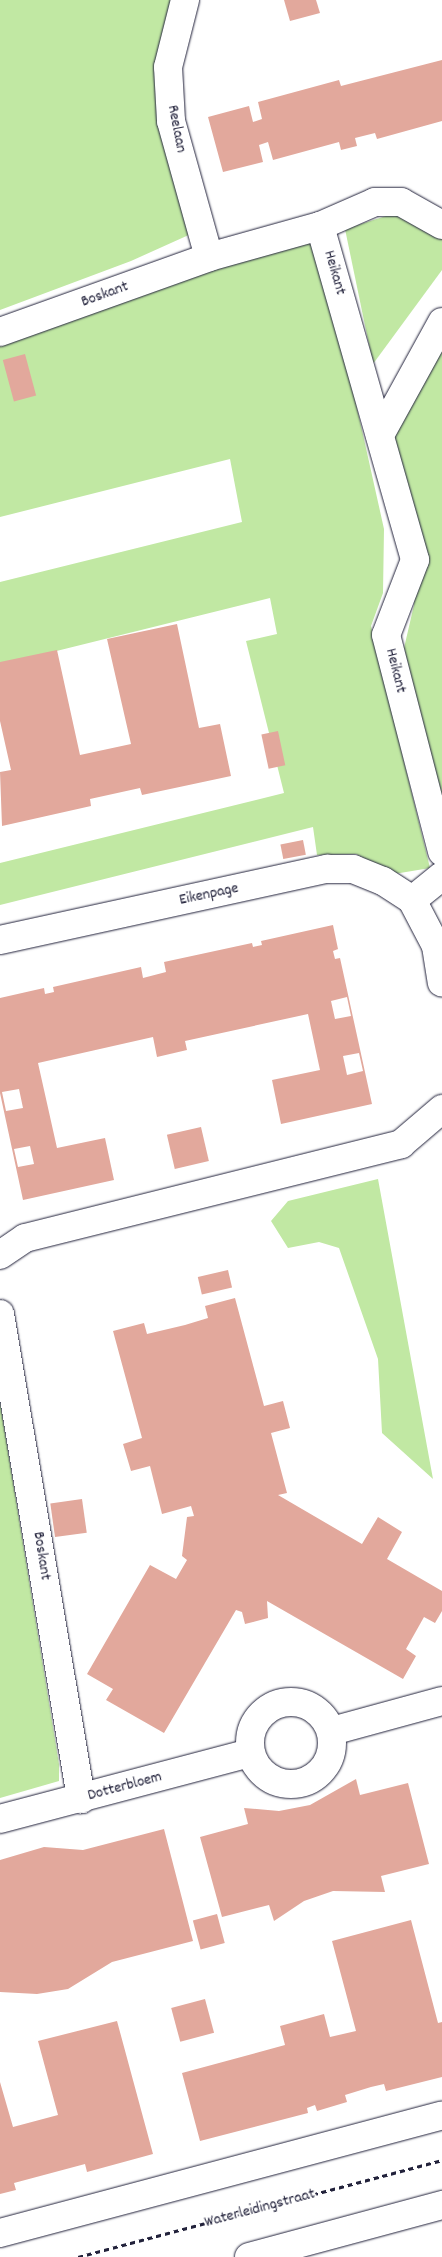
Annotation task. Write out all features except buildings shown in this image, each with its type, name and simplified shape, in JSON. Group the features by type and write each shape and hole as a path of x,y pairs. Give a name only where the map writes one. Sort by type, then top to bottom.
{"street":[{"name":"Reelaan","path":"185,0 179,12 168,68 172,121 210,257"},
{"path":"210,257 320,226 375,202 401,202 442,225"},
{"name":"Heikant","path":"320,226 416,560 386,636 442,852"},
{"name":"Boskant","path":"0,332 210,257"},
{"path":"380,435 442,322"},
{"name":"Eikenpage","path":"0,940 327,869 353,869 383,881 412,900"},
{"path":"442,876 412,900 436,946 442,983"},
{"path":"0,1255 26,1238 401,1144 442,1109"},
{"name":"Boskant","path":"0,1314 81,1799"},
{"path":"293,1701 317,1710 332,1731 331,1758 315,1779 289,1785 264,1776 250,1753 252,1728 268,1708 293,1701"},
{"path":"332,1731 442,1701"},
{"name":"Dotterbloem","path":"0,1819 250,1753"},
{"path":"0,2233 442,2115"},
{"path":"249,2257 442,2205"}],"path":[{"name":"Waterleidingstraat","path":"78,2257 442,2160"}],"green space":[{"path":"0,0 172,0 172,56 202,229 131,261 0,310"},
{"path":"386,216 407,216 442,239 442,270 373,364 345,229"},
{"path":"319,237 384,529 383,593 371,626 430,868 394,874 356,854 317,855 313,827 0,905 0,863 284,793 246,641 277,634 270,598 0,665 0,582 242,522 230,459 0,517 0,343 196,270 209,272"},
{"path":"442,342 442,803 404,648 414,605 414,545 392,427"},
{"path":"378,1179 433,1479 382,1433 378,1359 339,1248 319,1242 288,1248 271,1221 288,1201"},
{"path":"0,1402 59,1764 59,1781 0,1798"}]}
